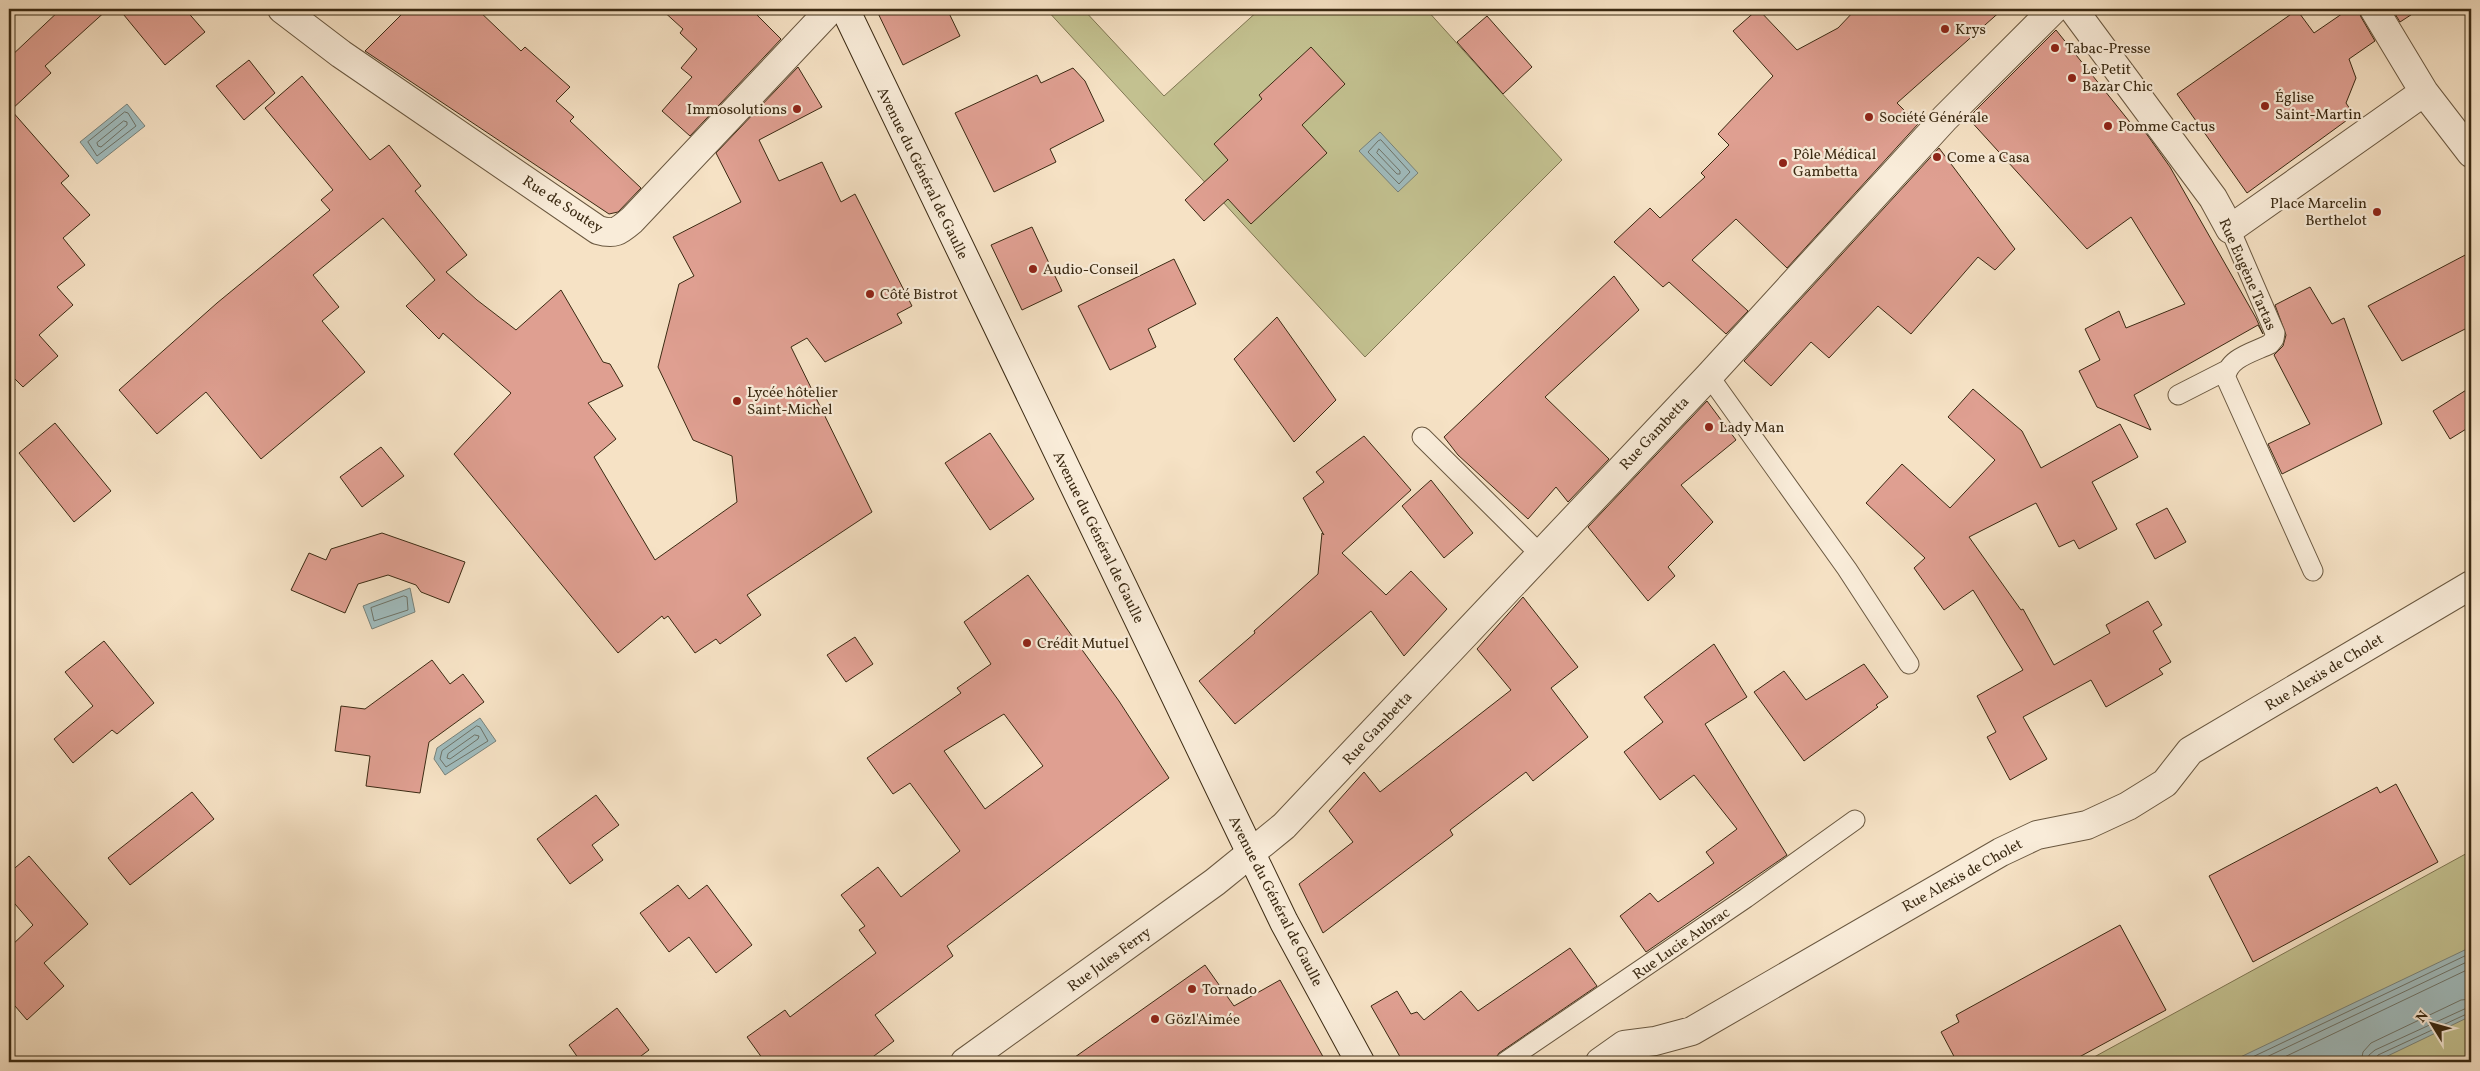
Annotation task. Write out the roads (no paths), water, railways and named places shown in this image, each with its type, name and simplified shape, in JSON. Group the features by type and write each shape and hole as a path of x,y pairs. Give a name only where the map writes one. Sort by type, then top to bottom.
{"street":[{"name":"Rue de Soutey","path":"282,9 341,54 598,230 610,234 621,229 632,220 831,9"},
{"name":"Avenue du Général de Gaulle","path":"844,9 1250,853 1284,922 1360,1062"},
{"name":"Rue Gambetta","path":"1250,853 1284,826 1709,376 1945,118 2054,9"},
{"name":"Rue Eugène Tartas","path":"2073,9 2213,198 2230,229"},
{"path":"2374,9 2424,92 2471,153"},
{"path":"2230,229 2424,92"},
{"name":"Rue Alexis de Cholet","path":"1600,1062 1624,1046 1655,1041 1692,1030 2001,852 2037,835 2087,825 2128,806 2165,783 2190,751 2471,585"},
{"name":"Rue Jules Ferry","path":"965,1062 1215,882 1250,853"}],"lane":[{"name":"Rue Eugène Tartas","path":"2226,370 2231,364 2270,344 2276,333 2230,229"},
{"path":"2178,395 2226,370 2226,378 2313,571"},
{"path":"1709,376 1847,569 1909,664"},
{"path":"1422,437 1540,554"},
{"name":"Rue Lucie Aubrac","path":"1505,1062 1746,898 1855,820"}],"water":[{"path":"127,104 145,126 97,164 80,142"},
{"path":"1380,132 1418,173 1398,192 1359,151"},
{"path":"410,588 415,612 372,629 363,606"},
{"path":"480,718 496,741 445,775 434,759 437,748"},
{"path":"2471,947 2471,1016 2375,1062 2230,1062"}],"place":[{"name":"Krys","path":"1945,29"},
{"name":"Tabac-Presse","path":"2055,48"},
{"name":"Le Petit Bazar Chic","path":"2072,78"},
{"name":"Église Saint-Martin","path":"2265,106"},
{"name":"Immosolutions","path":"797,109"},
{"name":"Société Générale","path":"1869,117"},
{"name":"Pomme Cactus","path":"2108,126"},
{"name":"Come a Casa","path":"1937,157"},
{"name":"Pôle Médical Gambetta","path":"1783,163"},
{"name":"Place Marcelin Berthelot","path":"2377,212"},
{"name":"Audio-Conseil","path":"1033,269"},
{"name":"Côté Bistrot","path":"870,294"},
{"name":"Lycée hôtelier Saint-Michel","path":"737,401"},
{"name":"Lady Man","path":"1709,427"},
{"name":"Crédit Mutuel","path":"1027,643"},
{"name":"Tornado","path":"1192,989"},
{"name":"Gözl'Aimée","path":"1155,1019"}]}
